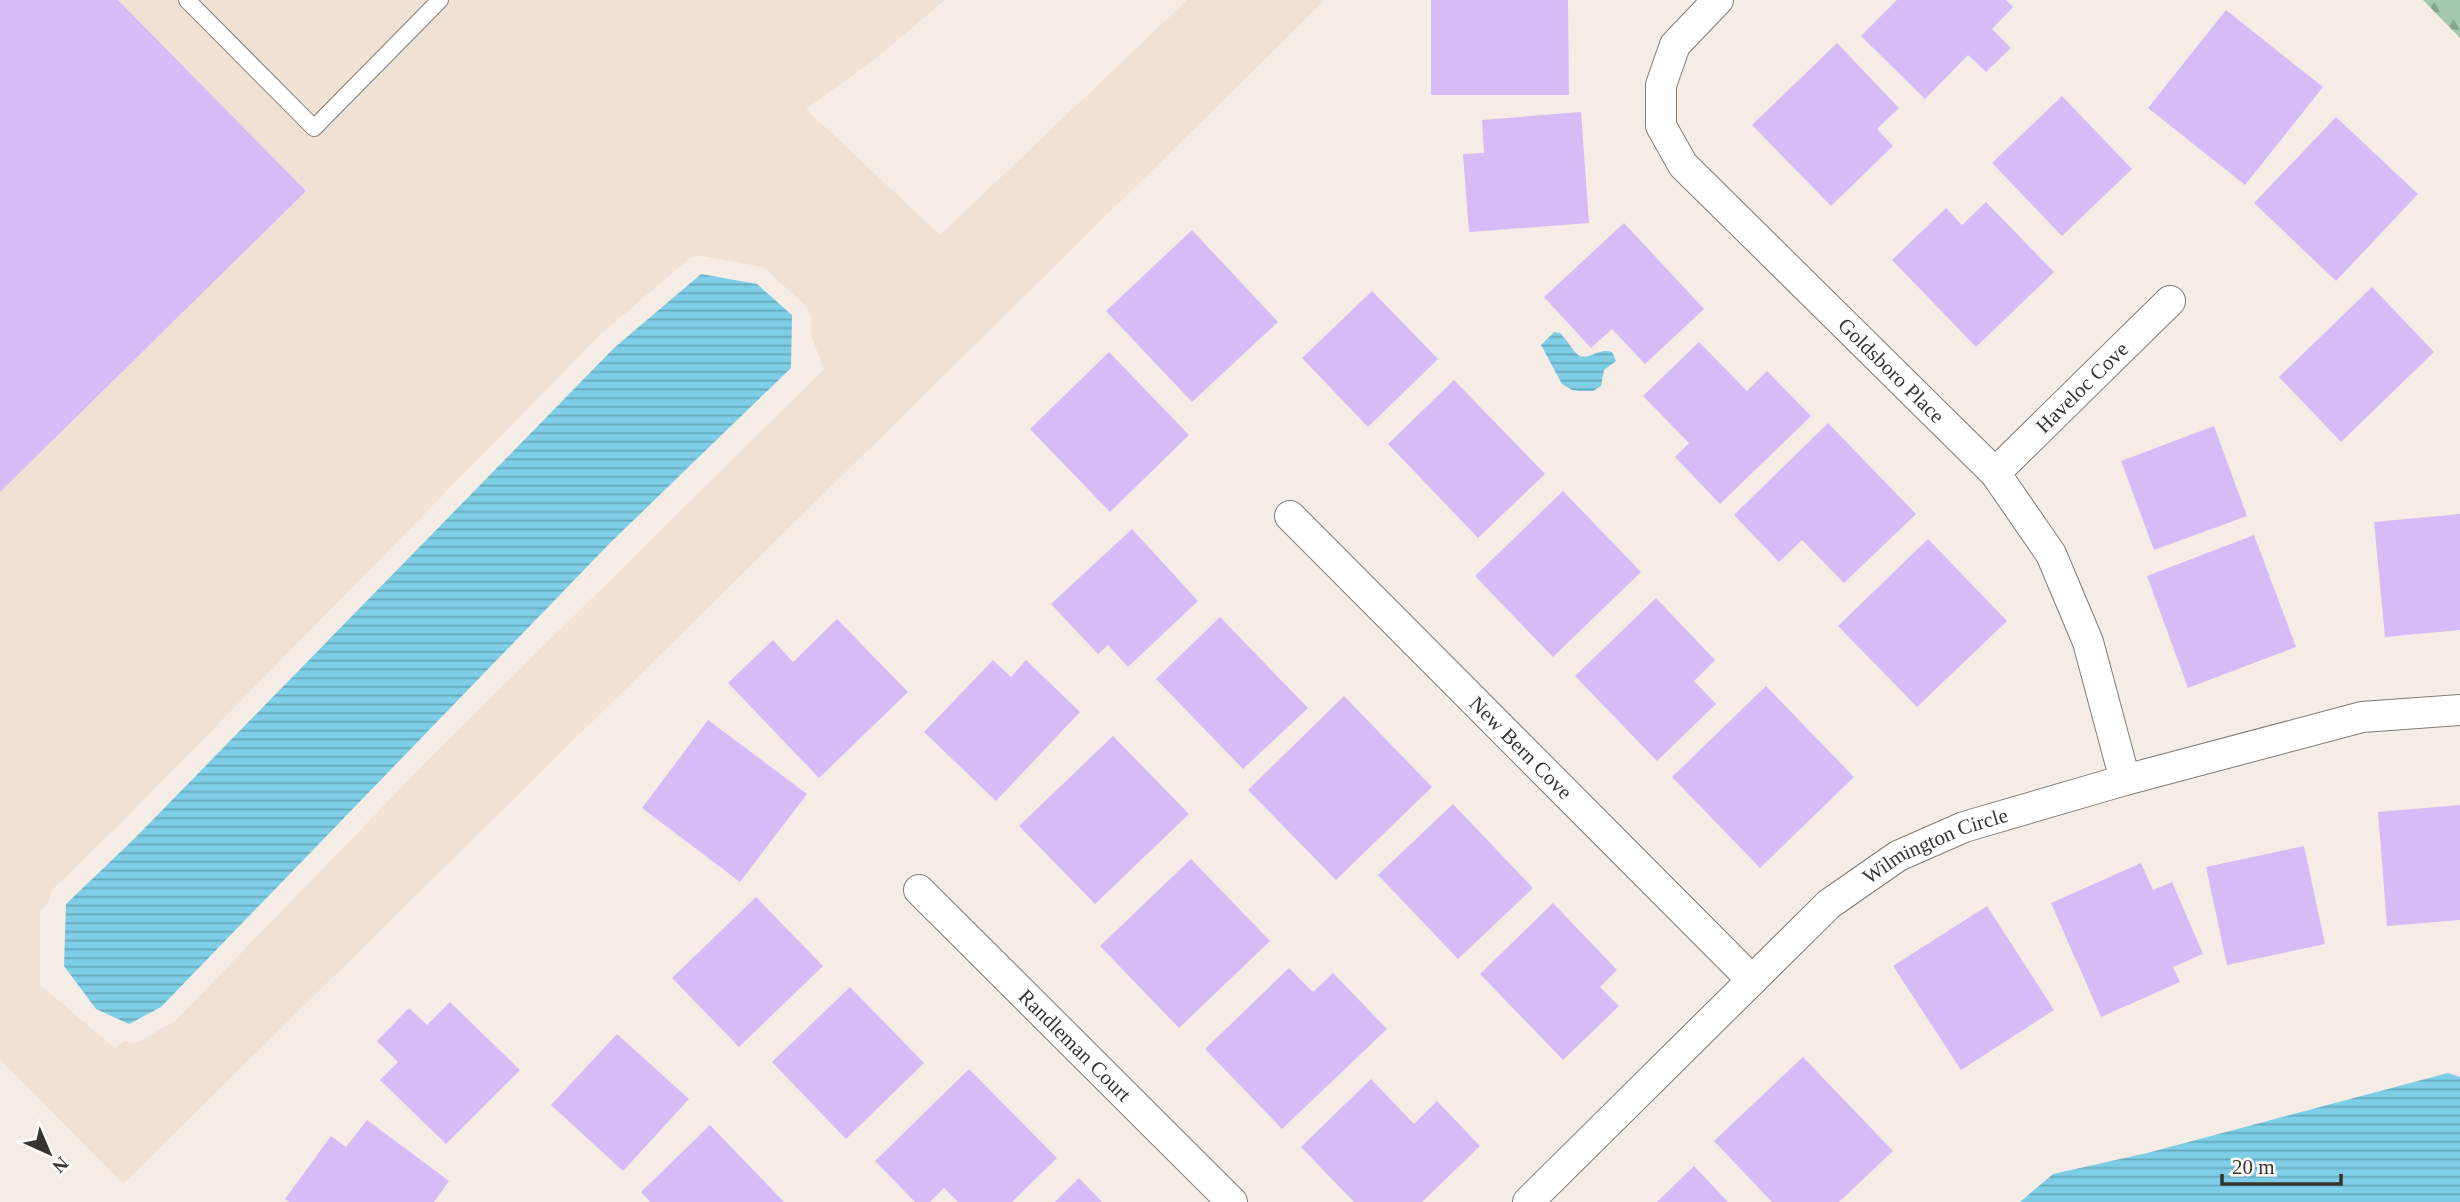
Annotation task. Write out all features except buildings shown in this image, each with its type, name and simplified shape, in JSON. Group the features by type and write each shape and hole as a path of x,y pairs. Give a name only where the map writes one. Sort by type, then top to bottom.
{"street":[{"name":"Goldsboro Place","path":"1718,0 1675,45 1661,85 1661,126 1683,165 1995,473 2051,554 2088,642 2125,780"},
{"name":"Haveloc Cove","path":"1995,473 2170,301"},
{"name":"New Bern Cove","path":"1290,516 1752,980"},
{"name":"Wilmington Circle","path":"1528,1202 1829,904 1898,856 1964,827 2125,780 2362,717 2460,710"},
{"name":"Randleman Court","path":"919,890 1232,1202"}],"lane":[{"path":"187,0 314,128 440,0"}],"shaded area":[{"path":"0,0 945,0 874,60 806,109 940,235 1187,0 1325,0 123,1184 0,1059","holes":["702,256 763,267 807,307 811,318 810,333 824,369 433,755 175,1021 140,1041 124,1041 115,1048 40,985 40,911 47,905 52,890 601,334 691,257"]}],"green space":[{"path":"2423,0 2460,0 2460,38"}],"water":[{"path":"701,274 757,284 792,315 791,368 611,542 161,1007 129,1024 96,1009 64,966 66,904 136,837 614,348"},
{"path":"1554,332 1560,333 1579,356 1612,352 1616,361 1604,370 1601,386 1593,391 1579,391 1562,384 1541,345"},
{"path":"2448,1073 2460,1077 2460,1202 2020,1202 2053,1174 2147,1153"}]}
